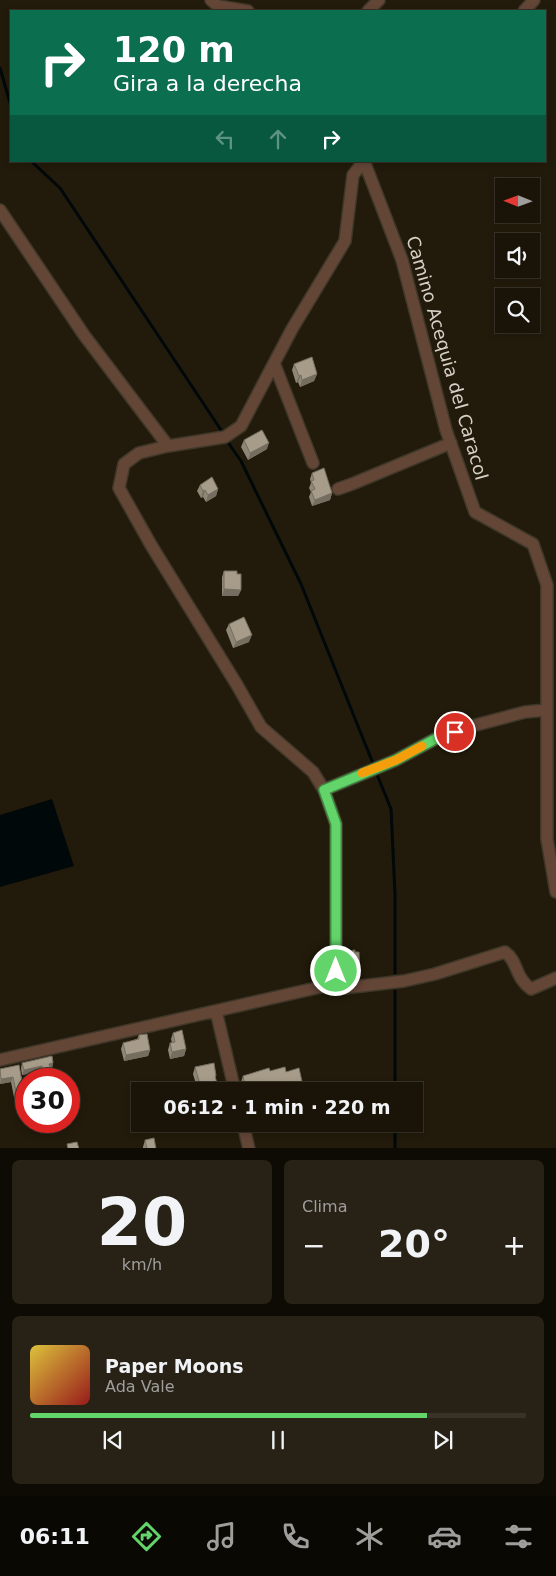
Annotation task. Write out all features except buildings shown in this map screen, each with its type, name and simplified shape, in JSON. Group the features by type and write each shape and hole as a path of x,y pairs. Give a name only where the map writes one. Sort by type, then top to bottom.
{"street":[{"path":"211,0 218,6 242,10"},
{"path":"369,10 379,0"},
{"path":"525,10 534,0"},
{"path":"0,1060 325,986 336,971 336,824 324,790 313,772 261,727 151,545 119,488 124,464 139,454 168,446 225,437 241,426 292,328 345,241 353,175 363,162"},
{"name":"Camino Acequia del Caracol","path":"364,162 402,260 451,443 475,512 532,544 547,585 552,675 547,710 547,839 556,892"},
{"path":"0,210 84,335 168,446"},
{"path":"274,363 313,463"},
{"path":"338,489 451,443"},
{"path":"324,790 396,760 439,737 525,712 547,710"},
{"path":"328,982 336,989 404,981 435,974 504,952 510,956 522,983 531,989 556,978"},
{"path":"216,1011 233,1082"},
{"path":"245,1132 249,1148"}],"shaded area":[{"path":"52,799 74,866 0,887 0,815"}],"waterway":[{"path":"0,68 10,103"},
{"path":"32,162 60,188 223,433"},
{"path":"227,441 241,461 301,584 374,766"},
{"path":"376,772 391,809 395,894 395,973"},
{"path":"395,991 395,1082"},
{"path":"395,1132 395,1148"}],"slow traffic":[{"path":"362,773 396,760 422,746"}],"route":[{"path":"336,971 336,824 324,790 396,760 439,737 455,732"}]}
